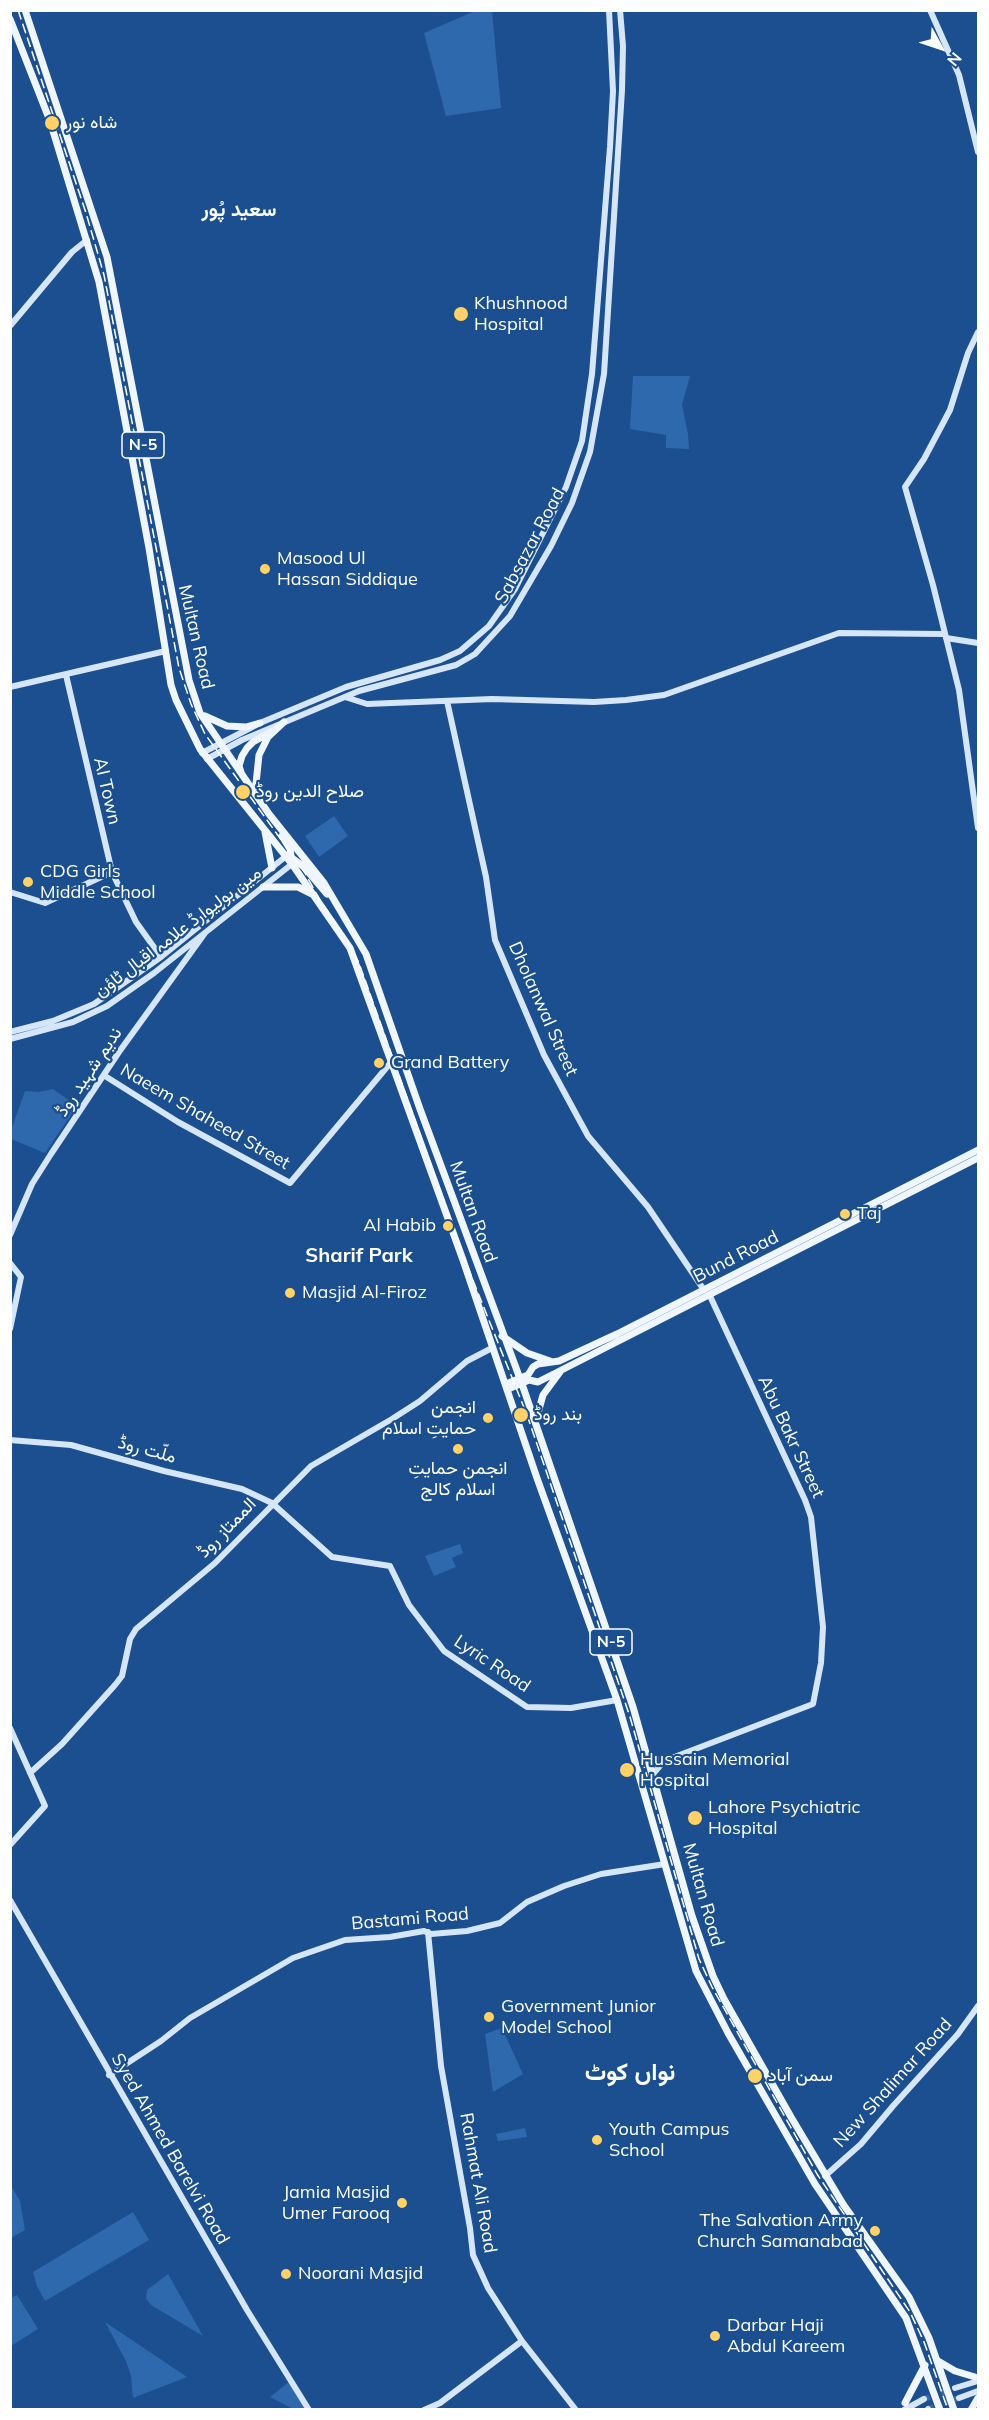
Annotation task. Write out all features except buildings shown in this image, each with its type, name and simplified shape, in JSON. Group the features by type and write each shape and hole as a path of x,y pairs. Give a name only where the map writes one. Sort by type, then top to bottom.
{"main road":[{"name":"Multan Road","path":"25,10 106,257 189,680 200,713 269,814 324,883 369,961 400,1055 502,1336 521,1381 633,1707 705,1955 724,1999 825,2176 909,2297 937,2359 954,2409"},
{"name":"Multan Road","path":"10,19 50,121 102,293 176,700 205,756 290,860 350,948 463,1260 537,1478 617,1700 696,1971 728,2033 815,2184 898,2305 914,2336 940,2409"},
{"path":"200,713 226,726 246,727 260,723"},
{"path":"242,775 239,766 247,748 258,738 273,731 284,722"},
{"path":"255,794 259,755 273,731"},
{"path":"269,814 290,849 290,860 304,867 339,908"},
{"path":"265,830 272,868"},
{"path":"263,887 298,887 315,896"},
{"name":"Bund Road","path":"707,1293 978,1150"},
{"name":"Bund Road","path":"521,1381 533,1366 553,1362 688,1302 978,1158"},
{"name":"Bund Road","path":"507,1387 521,1381 538,1382 688,1302"},
{"path":"502,1336 527,1353 553,1362"},
{"path":"536,1424 538,1407 543,1395 561,1370"},
{"path":"680,1919 692,1916"},
{"path":"937,2359 942,2365 976,2379"},
{"path":"905,2406 925,2365"},
{"path":"971,2409 978,2398"}],"street":[{"name":"Sabsazar Road","path":"205,756 260,723 460,651 489,626 515,589 561,498 582,441 592,374 600,287 613,91 609,10"},
{"name":"Sabsazar Road","path":"221,746 345,697 357,688 456,665 475,654 510,616 532,580 568,512 590,452 604,374 622,90 623,46 620,10"},
{"path":"930,10 959,75 978,152"},
{"path":"10,326 72,252 87,240"},
{"path":"600,287 609,288"},
{"path":"978,332 968,353 950,410 924,459 905,487 933,585 960,696 978,828"},
{"path":"345,697 367,704 492,699 594,702 664,695 743,668 791,648 839,633 945,636 978,643"},
{"path":"10,687 166,651"},
{"name":"AI Town","path":"66,675 111,872 136,922 160,957"},
{"name":"Dholanwal Street","path":"447,701 486,877 495,940 544,1055 588,1136 648,1208 707,1293"},
{"name":"مین بولیوارڈ علامہ اقبال ٹاؤن","path":"10,1032 53,1020 94,1004 160,957 272,868 290,860"},
{"name":"مین بولیوارڈ علامہ اقبال ٹاؤن","path":"10,1039 73,1022 107,1006 263,887 290,860"},
{"path":"10,892 45,903 111,872"},
{"name":"ندیم شہید روڈ","path":"10,1234 32,1184 205,933"},
{"name":"Naeem Shaheed Street","path":"105,1076 178,1122 290,1183 392,1061"},
{"path":"10,1263 21,1277 10,1329"},
{"name":"Abu Bakr Street","path":"664,1761 813,1704 821,1663 823,1627 811,1517 806,1500 707,1293"},
{"name":"الممتاز روڈ","path":"30,1773 62,1744 122,1676 130,1639 136,1629 215,1563 311,1466 392,1419 426,1396 467,1361 492,1348"},
{"name":"ملّت روڈ","path":"10,1440 71,1445 164,1471 242,1488 272,1503"},
{"name":"Lyric Road","path":"272,1503 332,1557 390,1566 409,1605 444,1651 527,1707 571,1708 617,1700"},
{"path":"10,1728 45,1806 10,1845"},
{"path":"647,1756 664,1761 652,1774"},
{"name":"Bastami Road","path":"110,2075 161,2041 190,2018 293,1958 345,1940 390,1937 424,1930 428,1932 467,1931 500,1923 527,1902 564,1886 601,1874 665,1864"},
{"name":"Syed Ahmed Barelvi Road","path":"10,1900 247,2310 309,2409"},
{"name":"Rahmat Ali Road","path":"428,1932 441,2066 473,2255 488,2288 522,2341 576,2409"},
{"name":"New Shalimar Road","path":"825,2176 861,2144 892,2106 958,2034 978,2006"},
{"path":"424,2409 440,2403 522,2341"},
{"path":"955,2388 976,2379"},
{"path":"959,2398 978,2391"},
{"path":"905,2406 924,2399"}],"shaded area":[{"path":"475,11 492,11 501,108 446,116 424,33"},
{"path":"633,376 690,376 682,405 689,449 666,448 666,435 630,429"},
{"path":"334,816 348,836 319,857 305,836"},
{"path":"53,1089 77,1106 45,1153 11,1139 11,1130 25,1091 39,1092"},
{"path":"460,1544 463,1553 452,1558 456,1567 434,1576 425,1556"},
{"path":"502,2028 523,2074 493,2092 485,2034"},
{"path":"525,2128 527,2137 498,2141 496,2134"},
{"path":"10,2184 20,2201 25,2230 11,2238"},
{"path":"133,2212 149,2240 45,2301 33,2272"},
{"path":"168,2274 203,2336 151,2305 146,2299 147,2290"},
{"path":"17,2295 38,2329 11,2346 11,2298"},
{"path":"105,2322 187,2377 133,2398 131,2376 126,2361"},
{"path":"290,2381 309,2409 293,2409 270,2397"}],"tunnel":[{"path":"924,2399 949,2390"},
{"path":"928,2409 959,2398"}],"railway":[{"path":"18,10 86,213 104,275 179,668 191,704 205,734 305,873 359,963 464,1258 527,1415 630,1717 699,1959 712,1987 817,2174 910,2312 924,2342 948,2410"}],"place":[{"name":"شاہ نور","path":"52,123"},
{"name":"Khushnood Hospital","path":"461,314"},
{"name":"Masood Ul Hassan Siddique","path":"265,569"},
{"name":"صلاح الدین روڈ","path":"243,792"},
{"name":"CDG Girls Middle School","path":"28,882"},
{"name":"Grand Battery","path":"379,1063"},
{"name":"Taj","path":"845,1214"},
{"name":"Al Habib","path":"448,1226"},
{"name":"Masjid Al-Firoz","path":"290,1293"},
{"name":"بند روڈ","path":"521,1415"},
{"name":"انجمن حمایتِ اسلام","path":"488,1418"},
{"name":"انجمن حمایتِ اسلام کالج","path":"458,1449"},
{"name":"Hussain Memorial Hospital","path":"627,1770"},
{"name":"Lahore Psychiatric Hospital","path":"695,1818"},
{"name":"Government Junior Model School","path":"489,2017"},
{"name":"سمن آباد","path":"755,2076"},
{"name":"Youth Campus School","path":"597,2140"},
{"name":"Jamia Masjid Umer Farooq","path":"402,2203"},
{"name":"The Salvation Army Church Samanabad","path":"875,2231"},
{"name":"Noorani Masjid","path":"286,2274"},
{"name":"Darbar Haji Abdul Kareem","path":"715,2336"}],"district":[{"name":"سعید پُور","path":"239,210"},
{"name":"Sharif Park","path":"359,1256"},
{"name":"نواں کوٹ","path":"630,2073"}]}
